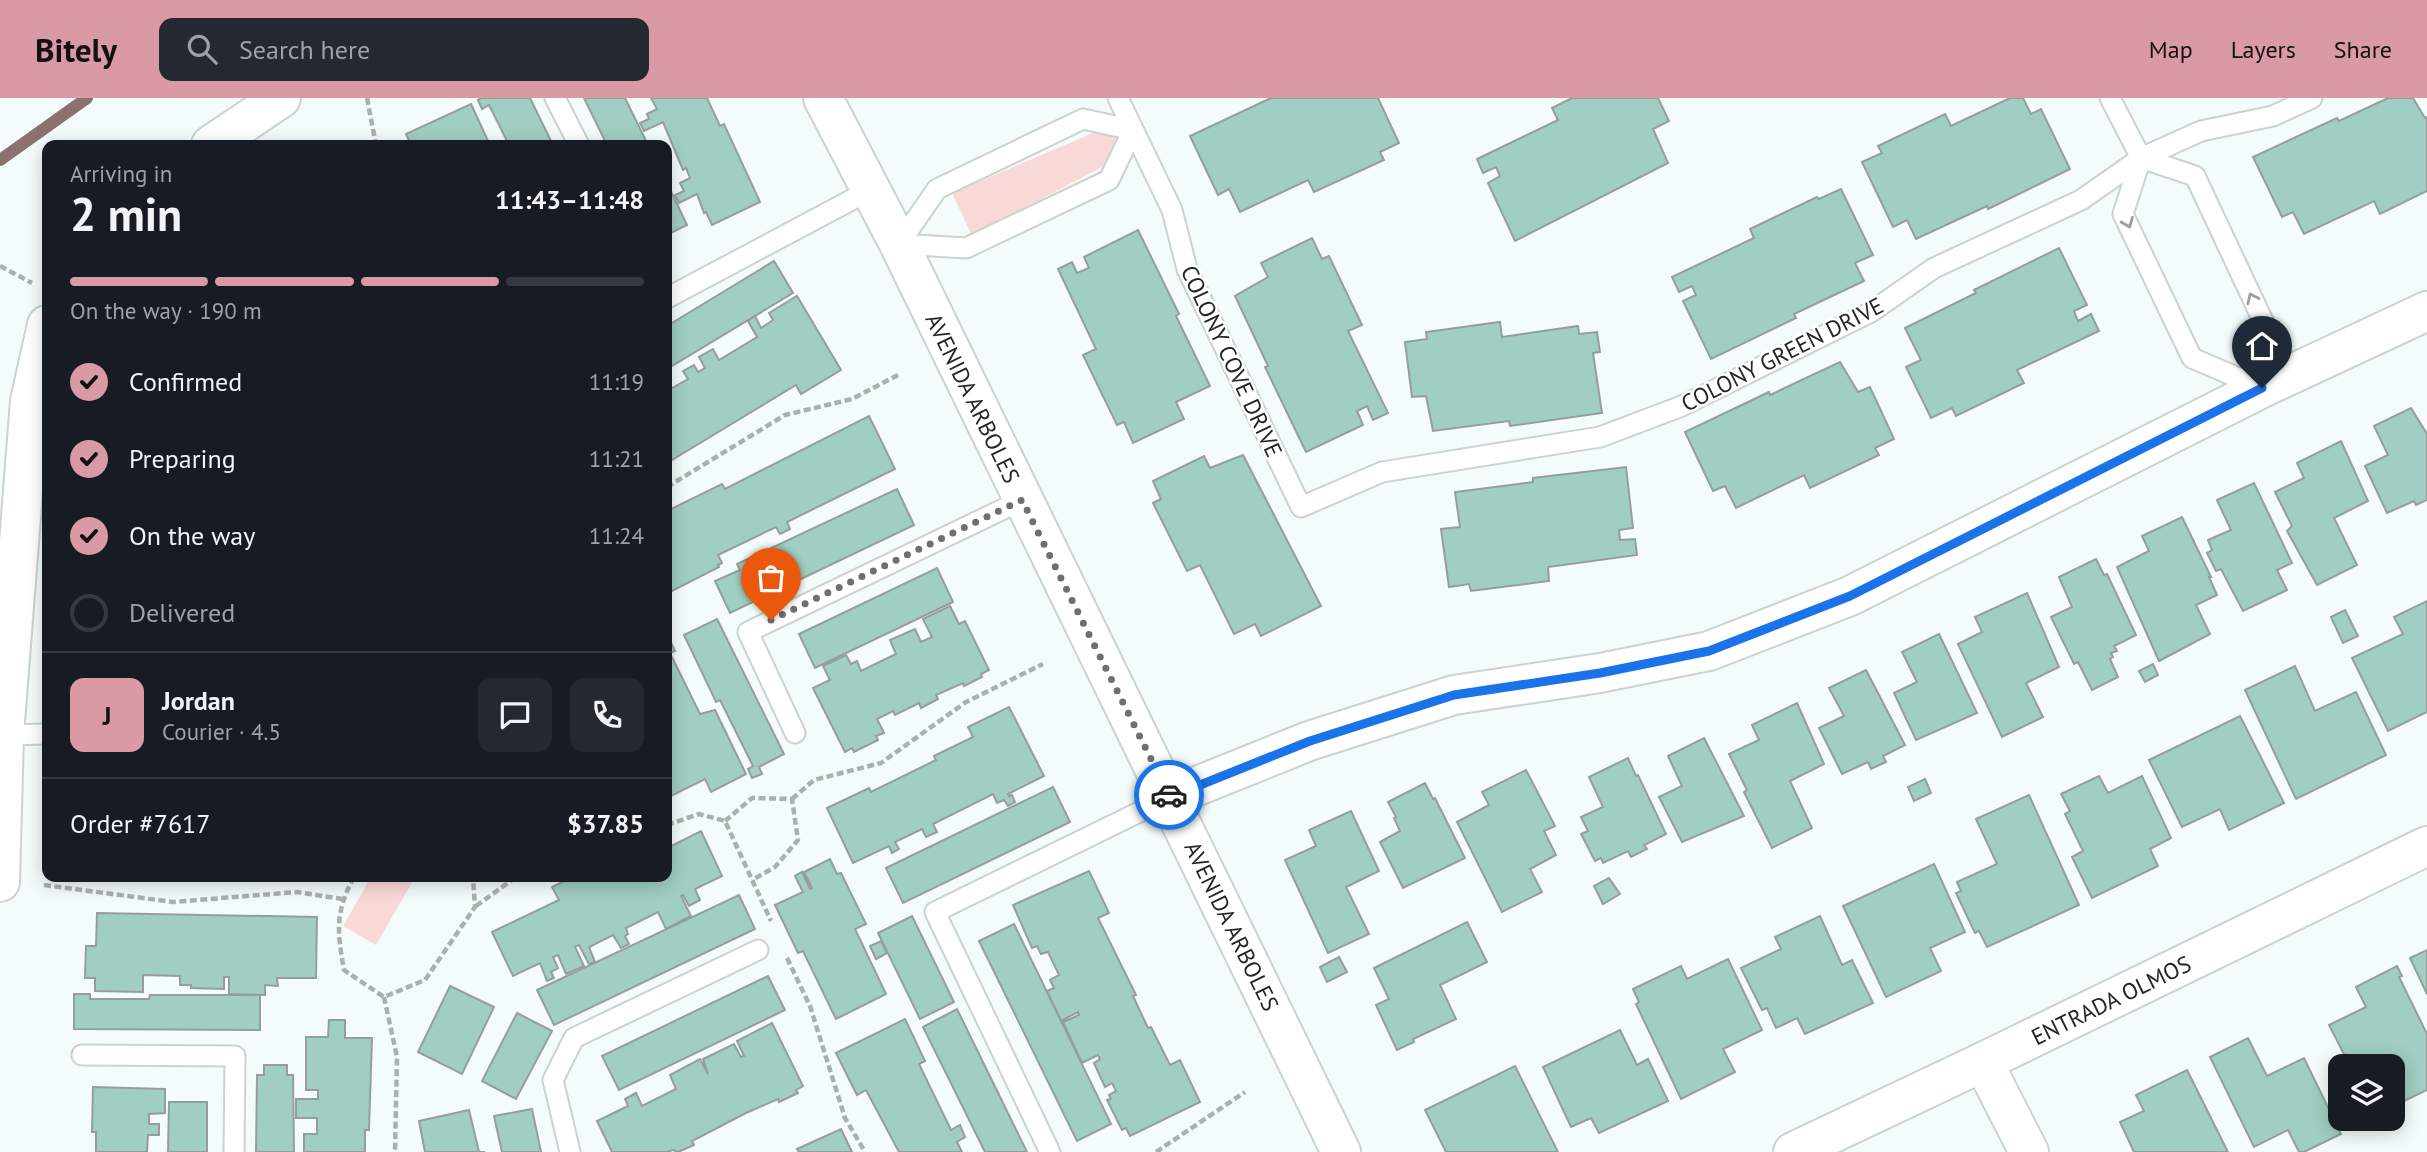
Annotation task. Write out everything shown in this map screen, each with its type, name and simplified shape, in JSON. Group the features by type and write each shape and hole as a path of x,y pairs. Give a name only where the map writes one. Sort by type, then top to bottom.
{"street":[{"path":"218,140 281,98"},
{"name":"AVENIDA ARBOLES","path":"823,98 872,189 1341,1152"},
{"path":"1170,797 1310,741 1454,695 1600,673 1709,651 1850,596 2262,388 2427,311"},
{"path":"0,882 4,735 30,401 42,347"},
{"name":"ENTRADA OLMOS","path":"1793,1152 2427,846"},
{"path":"1983,1062 2029,1152"}],"lane":[{"path":"555,98 576,140"},
{"name":"COLONY COVE DRIVE","path":"1118,98 1172,210 1187,269 1301,507"},
{"path":"2110,98 2141,158 2195,176 2264,323 2262,388 2192,358 2123,214 2141,158"},
{"name":"COLONY GREEN DRIVE","path":"1301,507 1382,472 1600,437 1682,406 1871,312 1934,268 2081,200 2141,158 2201,131 2273,116 2312,98"},
{"path":"1083,119 1133,130 1109,180 966,248 899,244 937,189 1083,119"},
{"path":"672,295 872,189"},
{"path":"795,733 748,632 1022,500"},
{"path":"4,735 42,734"},
{"path":"1050,1152 935,912 1170,797"},
{"path":"570,1152 553,1080 574,1038 758,950"},
{"path":"82,1055 234,1056 233,1152"}],"path":[{"path":"367,98 375,140"},
{"path":"0,266 32,283"},
{"path":"672,484 785,415 852,399 898,375"},
{"path":"725,821 752,798 792,799 814,780 881,762 965,702 1043,664"},
{"path":"752,880 775,867 798,839 792,799"},
{"path":"351,882 342,899 338,935 344,970 384,997 397,1056 395,1152"},
{"path":"474,882 475,907"},
{"path":"384,997 425,979 475,907 509,882"},
{"path":"44,886 173,902 297,892 342,899"},
{"path":"1156,1152 1245,1092"}],"shaded area":[{"path":"1093,133 1121,137 1109,163 972,236 952,193"},
{"path":"368,882 412,882 376,945 343,926"}],"building":[{"path":"530,98 551,140 506,140 489,105 482,109 478,100"},
{"path":"584,98 625,98 646,140 605,140"},
{"path":"651,98 707,98 720,126 724,124 760,202 712,225 697,194 679,203 675,195 684,191 680,183 690,178 686,168 683,170 663,122 644,131 640,123 649,119 647,114 657,109"},
{"path":"1271,98 1378,98 1399,143 1380,152 1384,160 1314,192 1308,180 1240,212 1229,189 1218,195 1190,136"},
{"path":"1572,98 1658,98 1669,121 1653,129 1668,163 1515,241 1488,183 1500,176 1496,167 1483,173 1477,159 1558,120 1552,108"},
{"path":"2010,98 2023,98 2031,114 2041,109 2070,169 1988,209 1987,206 1916,239 1907,220 1893,227 1862,162 1882,153 1878,146 1945,114 1951,126"},
{"path":"2388,98 2413,98 2425,118 2427,117 2427,191 2380,214 2374,201 2304,234 2293,212 2282,217 2253,157"},
{"path":"471,104 488,140 409,140 406,134"},
{"path":"1841,189 1873,255 1855,263 1864,281 1794,314 1796,318 1711,359 1683,301 1696,295 1692,286 1679,292 1672,277 1754,238 1750,229 1817,197 1819,199"},
{"path":"672,194 687,225 672,232"},
{"path":"1138,230 1210,386 1176,402 1184,419 1133,443 1124,422 1117,425 1083,355 1096,349 1058,269 1072,262 1077,273 1089,268 1084,257"},
{"path":"1312,238 1322,259 1329,256 1362,325 1348,331 1388,413 1373,420 1367,406 1357,411 1363,425 1306,452 1265,367 1268,366 1235,296 1268,277 1261,263"},
{"path":"2059,248 2087,305 2074,311 2078,321 2091,314 2099,331 2017,370 2024,383 1956,416 1952,408 1931,418 1906,367 1921,360 1905,328"},
{"path":"774,261 793,293 672,366 672,323"},
{"path":"797,296 841,370 801,394 796,385 672,460 672,388 688,379 683,371 694,365 698,372 705,368 699,357 713,349 719,360 757,337 748,321 755,316 761,328 773,320 769,313"},
{"path":"1500,322 1502,337 1578,326 1579,334 1597,332 1600,352 1593,353 1602,413 1510,426 1509,421 1433,431 1426,396 1412,397 1405,342 1427,339 1426,332"},
{"path":"1840,362 1858,392 1870,387 1894,439 1875,448 1879,455 1810,488 1804,475 1736,508 1725,486 1713,491 1685,432"},
{"path":"2411,408 2427,434 2427,500 2416,505 2414,501 2387,513 2365,466 2388,455 2374,426"},
{"path":"869,416 895,469 787,522 790,529 780,534 776,527 718,555 722,563 719,567 672,591 672,509 722,484 725,489"},
{"path":"2341,441 2368,501 2334,518 2357,565 2317,585 2287,531 2292,526 2275,492 2304,478 2297,463"},
{"path":"1243,455 1321,606 1261,636 1255,624 1234,634 1200,565 1187,571 1153,503 1161,499 1153,481 1204,456 1210,468"},
{"path":"1626,467 1633,528 1619,530 1620,540 1635,539 1637,555 1548,567 1549,581 1471,591 1469,584 1449,587 1441,529 1460,527 1455,492 1533,482 1533,478"},
{"path":"2254,483 2292,563 2277,570 2287,590 2243,611 2221,569 2216,571 2207,553 2212,550 2208,540 2231,530 2217,500"},
{"path":"897,489 914,525 730,613 715,581 740,570 737,564"},
{"path":"2182,517 2217,595 2196,605 2210,634 2159,661 2117,567 2149,551 2142,536"},
{"path":"2096,559 2104,575 2107,574 2136,635 2114,646 2117,651 2111,653 2113,657 2110,659 2118,677 2092,690 2078,662 2074,664 2051,617 2072,607 2059,577"},
{"path":"937,568 953,602 815,668 799,634"},
{"path":"2027,593 2059,667 2026,683 2043,717 2002,737 1958,644 1982,632 1975,617"},
{"path":"2427,601 2427,712 2388,731 2352,658 2403,634 2394,617"},
{"path":"950,606 959,624 965,621 989,670 981,674 982,677 964,686 963,683 936,695 938,699 921,708 919,703 895,715 893,711 877,719 884,733 876,736 878,740 854,752 852,748 845,752 813,688 830,680 823,666 846,655 851,664 857,661 861,671 896,654 890,640 915,629 921,642 932,637 923,619"},
{"path":"2345,610 2358,636 2343,643 2331,617"},
{"path":"717,619 784,754 759,767 762,774 752,778 748,769 753,766 720,700 716,702 684,635"},
{"path":"1939,634 1977,713 1916,740 1894,693 1917,682 1902,652"},
{"path":"672,657 700,714 715,710 746,774 711,792 705,779 672,796"},
{"path":"2153,664 2158,675 2145,682 2139,671"},
{"path":"2295,666 2315,711 2356,692 2386,755 2296,799 2245,690"},
{"path":"1866,670 1905,745 1883,756 1886,762 1871,769 1868,762 1842,774 1819,728 1844,716 1829,688"},
{"path":"1797,703 1824,764 1790,781 1812,828 1772,848 1744,792 1747,790 1729,754 1759,740 1752,725"},
{"path":"1009,707 1044,776 1008,794 1012,795 1015,802 1008,806 1004,800 997,803 993,794 933,824 937,832 926,837 922,829 895,842 899,849 892,853 889,846 853,863 827,808 869,788 871,792 936,760 934,756 973,737 968,727"},
{"path":"2240,716 2284,803 2229,830 2220,809 2182,827 2149,760"},
{"path":"1704,738 1744,816 1682,842 1659,797 1682,786 1668,756"},
{"path":"1628,758 1666,834 1644,845 1647,849 1631,857 1628,851 1603,863 1601,858 1595,861 1581,834 1588,831 1581,817 1603,807 1589,777"},
{"path":"1526,770 1555,826 1544,831 1556,855 1530,869 1542,892 1502,912 1457,822 1489,805 1482,792"},
{"path":"2099,776 2108,793 2142,776 2171,838 2150,849 2158,866 2092,898 2072,857 2083,851 2065,814 2070,811 2061,794"},
{"path":"1925,779 1931,793 1914,801 1908,787"},
{"path":"1425,783 1465,858 1403,888 1380,842 1400,831 1388,802"},
{"path":"1053,787 1070,822 903,903 886,868"},
{"path":"2029,795 2079,905 1987,947 1979,931 1975,933 1956,893 1961,891 1957,882 1997,864 1976,819"},
{"path":"1351,811 1379,871 1346,887 1369,934 1328,953 1285,860 1316,846 1309,830"},
{"path":"701,831 722,876 695,889 700,900 689,906 683,895 681,896 691,916 666,929 658,912 626,928 628,934 625,936 629,944 621,948 613,935 589,947 595,962 589,964 579,945 575,947 584,966 566,974 558,955 553,957 558,968 551,972 554,978 547,981 540,963 513,976 492,932 559,900 552,887 562,882 672,882 672,846"},
{"path":"830,859 837,874 841,873 866,924 855,929 886,994 836,1019 803,951 798,953 775,905 803,892 795,876 802,872 810,889 812,888 804,872"},
{"path":"1934,864 1965,932 1930,948 1941,971 1886,997 1843,906"},
{"path":"1089,871 1109,913 1098,918 1136,995 1133,996 1148,1028 1151,1027 1170,1065 1180,1060 1200,1102 1130,1136 1126,1128 1122,1130 1107,1100 1111,1099 1109,1095 1116,1091 1112,1083 1105,1087 1094,1063 1100,1059 1098,1055 1082,1063 1063,1022 1079,1015 1078,1012 1061,1021 1047,991 1054,988 1050,980 1059,975 1048,952 1041,954 1037,946 1032,948 1013,905"},
{"path":"1609,878 1620,894 1603,904 1594,886"},
{"path":"739,895 755,929 554,1025 537,990"},
{"path":"97,913 317,917 316,978 277,978 278,986 265,985 265,995 229,994 229,977 224,977 224,989 180,985 180,976 143,975 143,992 95,991 95,978 85,978 86,946 96,946"},
{"path":"912,916 954,1002 920,1019 878,933"},
{"path":"1820,916 1842,965 1852,960 1873,1003 1805,1034 1797,1018 1776,1028 1767,1008 1762,1010 1741,968 1781,949 1775,937"},
{"path":"1467,922 1487,962 1440,985 1456,1019 1413,1039 1414,1042 1397,1050 1376,1005 1389,999 1374,968"},
{"path":"1014,924 1111,1124 1077,1141 979,941"},
{"path":"881,941 887,953 876,959 870,946"},
{"path":"2427,950 2427,994 2410,958"},
{"path":"1339,957 1347,972 1327,982 1320,967"},
{"path":"1728,959 1762,1030 1723,1049 1735,1072 1681,1099 1636,1004 1639,1002 1633,989 1681,966 1687,979"},
{"path":"2397,966 2402,976 2399,977 2427,1034 2427,1090 2405,1101 2405,1054 2344,1054 2329,1025 2366,1007 2356,987"},
{"path":"768,976 785,1010 619,1090 602,1056"},
{"path":"450,986 494,1007 462,1074 418,1052"},
{"path":"74,994 90,994 90,999 149,999 150,995 260,995 260,1030 74,1029"},
{"path":"957,1009 1027,1152 985,1152 923,1027"},
{"path":"517,1013 552,1031 516,1099 482,1081"},
{"path":"905,1019 925,1061 919,1064 951,1130 960,1125 965,1137 957,1142 962,1152 899,1152 866,1090 857,1095 836,1053"},
{"path":"329,1020 345,1020 345,1038 372,1038 369,1130 365,1130 365,1152 304,1152 304,1134 317,1134 317,1118 296,1118 296,1099 318,1099 318,1090 306,1090 306,1037 328,1037"},
{"path":"772,1023 803,1086 796,1090 798,1093 746,1113 692,1141 694,1145 678,1152 612,1152 597,1121 628,1106 625,1099 636,1093 642,1106 676,1089 670,1075 700,1059 708,1074 703,1059 734,1044 741,1057 744,1056 737,1041"},
{"path":"1620,1030 1637,1065 1648,1059 1668,1101 1599,1133 1591,1118 1571,1127 1543,1067"},
{"path":"2248,1038 2267,1076 2304,1058 2328,1107 2328,1131 2340,1131 2341,1134 2304,1152 2299,1152 2288,1130 2254,1147 2210,1057"},
{"path":"264,1065 287,1065 287,1075 293,1075 294,1152 256,1152 257,1075 264,1075"},
{"path":"1515,1066 1558,1152 1446,1152 1425,1110"},
{"path":"2187,1070 2228,1152 2134,1152 2120,1122 2144,1111 2136,1095"},
{"path":"93,1087 165,1089 165,1113 149,1114 149,1124 159,1124 159,1135 148,1135 147,1152 96,1152 96,1132 92,1132"},
{"path":"169,1102 207,1102 207,1152 168,1152"},
{"path":"532,1109 541,1152 502,1152 494,1116"},
{"path":"469,1110 479,1152 425,1152 419,1121"},
{"path":"841,1129 852,1152 799,1152 797,1149"}],"waterway":[{"path":"0,160 87,98"}],"way so far":[{"path":"771,620 1022,500 1169,795"}],"route":[{"path":"1169,795 1170,797 1310,741 1454,695 1600,673 1709,651 1850,596 2262,388"}]}
